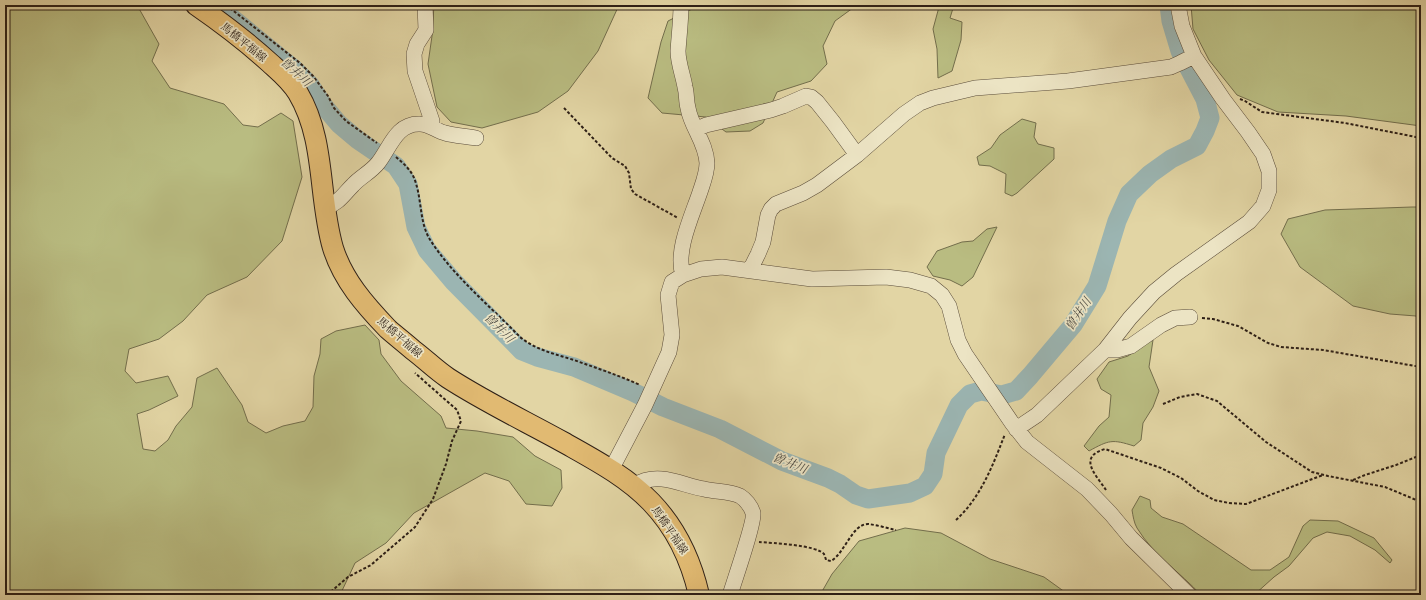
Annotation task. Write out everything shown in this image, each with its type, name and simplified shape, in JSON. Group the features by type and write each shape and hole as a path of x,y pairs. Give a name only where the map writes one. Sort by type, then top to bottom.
{"main road":[{"name":"馬橋平福線","path":"196,5 249,45 285,76 297,90 310,119 333,247 341,270 354,290 372,312 390,331 447,377 611,470 633,486 650,501 679,540 692,568 699,595"}],"street":[{"path":"425,5 426,30 417,44 414,54 415,71 432,121 432,126"},
{"path":"681,5 678,52 680,69 691,120 697,129 705,149 707,163 705,179 690,224 681,258 681,269 683,275"},
{"path":"1014,426 1037,415 1105,350 1130,318 1154,292 1176,274 1249,222 1263,206 1268,190 1269,171 1263,154 1223,99 1188,59 1178,5"},
{"path":"750,270 762,242 768,215 776,204 803,193 817,185 857,155 904,114 920,104 933,98 975,88 1068,82 1171,66 1188,59"},
{"path":"697,129 706,125 783,106 806,96 811,97 829,117 857,155"},
{"path":"325,208 332,206 341,199 352,186 374,167 399,131 410,125 421,124 432,126 443,133 476,138"},
{"path":"611,470 649,396 669,352 672,335 668,295 672,282 683,275 701,269 722,267 812,279 886,277 910,280 931,286 942,296 948,306 958,340 965,354 990,392 1027,442 1087,490 1111,514 1131,538 1189,595"},
{"path":"1105,350 1117,350 1131,346 1161,325 1175,318 1190,317"},
{"path":"633,486 650,480 662,479 704,490 730,493 741,497 748,503 753,513 751,527 730,595"}],"path":[{"path":"226,5 300,63 313,76 328,96 334,108 346,121 369,138 383,154 408,168 414,177 420,197 423,221 428,236 460,276 520,337 529,344 541,349 603,370 649,396"},
{"path":"1223,99 1234,98 1245,101 1262,112 1345,124 1421,138"},
{"path":"564,108 612,158 625,166 629,173 631,189 635,194 690,224"},
{"path":"1190,317 1213,319 1238,326 1268,343 1281,347 1323,350 1421,367"},
{"path":"327,595 348,577 371,565 415,527 433,498 446,464 452,441 461,421 456,410 411,370"},
{"path":"1163,404 1180,397 1197,394 1217,402 1266,442 1312,472 1385,487 1421,502"},
{"path":"956,520 966,511 986,480 1006,431 1014,426"},
{"path":"1111,514 1114,510 1114,504 1110,495 1091,467 1090,462 1092,455 1105,449 1161,468 1181,478 1198,491 1214,500 1229,503 1246,504 1324,475"},
{"path":"1353,480 1365,474 1396,465 1421,455"},
{"path":"746,541 808,547 818,550 824,554 826,560 831,561 837,557 856,529 867,524 896,530"}],"green space":[{"path":"5,5 137,5 159,44 152,61 170,88 224,104 243,125 258,127 281,113 293,121 302,177 282,241 247,277 207,295 183,321 159,339 129,349 125,371 136,383 168,376 178,396 137,414 143,449 155,451 168,440 176,426 192,407 197,378 217,368 242,405 248,422 266,433 283,426 305,421 313,407 314,376 320,354 321,339 336,331 365,325 379,340 381,354 401,381 441,416 446,428 513,437 535,456 561,470 562,488 552,506 526,504 509,481 485,473 414,513 386,543 355,563 340,595 5,595"},
{"path":"434,5 619,5 598,51 568,91 538,112 482,128 451,122 437,107 428,64"},
{"path":"700,5 857,5 835,21 823,46 827,64 811,81 777,92 763,123 750,131 726,132 706,117 662,113 648,98 661,42 668,21"},
{"path":"938,5 954,5 950,18 962,22 961,40 952,71 938,78 937,49 933,29 939,7"},
{"path":"1191,5 1421,5 1421,126 1346,116 1278,112 1237,95 1209,60 1193,29"},
{"path":"1022,119 1036,123 1034,137 1038,144 1054,148 1054,159 1012,196 1005,193 1006,174 990,166 979,165 977,157 991,148 1000,135"},
{"path":"1421,207 1421,324 1416,316 1390,314 1353,306 1300,267 1281,234 1288,219 1325,210"},
{"path":"997,227 973,277 962,286 950,280 933,276 927,267 937,251 962,242 973,241 987,229"},
{"path":"1153,340 1149,367 1159,391 1153,407 1143,423 1141,440 1134,446 1120,442 1111,442 1089,451 1084,446 1099,426 1109,417 1111,395 1101,389 1097,379 1109,362 1128,356"},
{"path":"1140,496 1150,500 1151,508 1162,517 1183,524 1251,570 1270,570 1289,557 1303,526 1310,520 1338,521 1374,538 1392,560 1390,563 1375,550 1350,536 1327,532 1313,538 1289,566 1254,595 1201,595 1151,547 1137,528 1134,522 1132,510"},
{"path":"905,528 941,533 990,559 1044,577 1069,595 820,595 832,574 859,541"}],"waterway":[{"name":"曽井川","path":"216,5 294,69 310,85 323,105 339,124 358,140 396,166 408,184 416,227 427,250 454,282 522,351 537,357 574,367 633,392 663,407 720,429 782,461 828,478 856,495 868,499 910,493 925,486 933,474 936,453 959,405 970,394 981,391 1002,395 1016,391 1030,376 1073,325 1097,286 1117,221 1129,194 1150,174 1171,159 1197,146 1210,118 1205,99 1180,51 1171,21 1169,5"}]}
